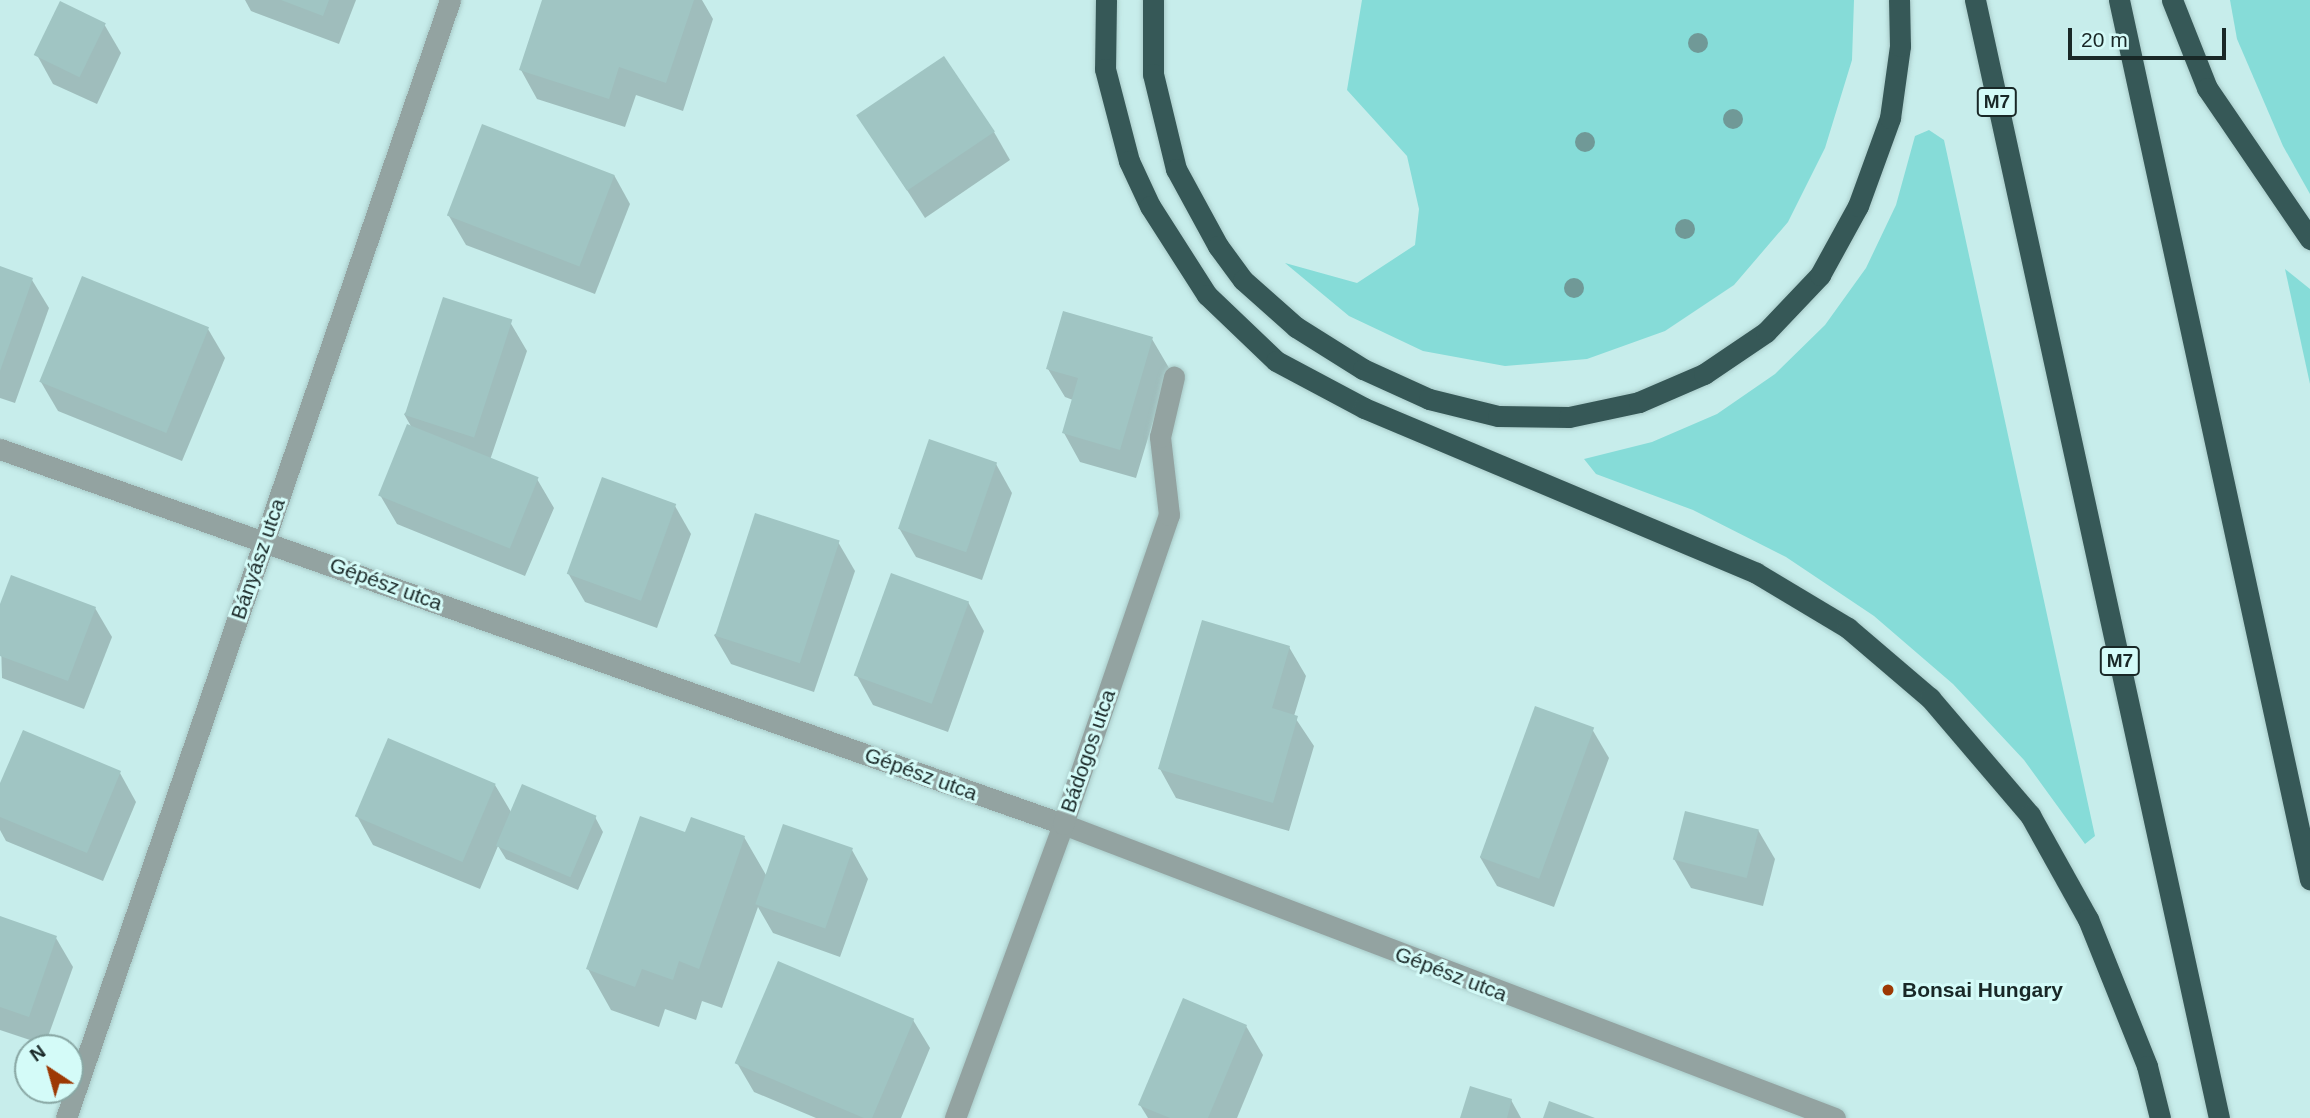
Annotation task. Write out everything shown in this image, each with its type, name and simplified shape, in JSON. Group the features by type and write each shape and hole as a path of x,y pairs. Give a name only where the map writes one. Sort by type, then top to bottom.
{"highway":[{"path":"1106,0 1105,69 1129,161 1150,206 1207,295 1276,361 1364,408 1756,573 1847,628 1930,698 2030,815 2088,919 2147,1066 2160,1118"},
{"path":"1153,0 1153,74 1176,169 1218,247 1243,280 1296,327 1363,369 1429,399 1498,416 1569,417 1639,402 1704,374 1766,332 1820,275 1858,206 1890,118 1900,46 1899,0"},
{"name":"M7","path":"1975,0 2219,1118"},
{"path":"2119,0 2310,880"},
{"path":"2172,0 2207,88 2310,239"}],"street":[{"name":"Bányász utca","path":"66,1118 450,0"},
{"name":"Bádogos utca","path":"955,1118 1063,824 1169,515 1160,437 1174,377"},
{"name":"Gépész utca","path":"0,449 1063,824 1786,1111 1835,1118"}],"shaded area":[{"path":"1362,0 1854,0 1852,60 1825,148 1788,222 1734,285 1665,331 1587,359 1505,366 1423,351 1349,316 1285,263 1357,283 1415,245 1419,209 1407,156 1347,90"},
{"path":"2230,0 2310,0 2310,194 2283,146 2237,39"},
{"path":"1929,130 1944,140 2095,836 2085,844 2024,760 1953,684 1874,616 1786,557 1693,510 1596,474 1584,459 1652,442 1717,414 1775,374 1825,325 1866,268 1896,205 1915,136"},
{"path":"2285,269 2310,289 2310,384"}],"building":[{"path":"281,0 329,0 323,16"},
{"path":"542,0 694,0 666,83 619,67 609,99 519,70"},
{"path":"60,1 106,23 80,77 34,55"},
{"path":"944,56 995,131 907,191 856,115"},
{"path":"482,124 615,175 579,266 447,215"},
{"path":"0,266 33,278 0,371"},
{"path":"82,276 209,327 166,433 39,382"},
{"path":"443,297 512,320 474,437 405,415"},
{"path":"1063,311 1153,337 1120,450 1062,433 1078,378 1046,369"},
{"path":"407,424 539,477 510,549 378,495"},
{"path":"929,439 997,462 966,552 898,529"},
{"path":"602,477 676,504 641,601 567,574"},
{"path":"755,513 840,541 800,663 715,636"},
{"path":"891,573 969,601 932,704 854,675"},
{"path":"11,575 96,607 68,681 0,656 0,604"},
{"path":"1202,620 1290,646 1272,708 1298,716 1273,803 1158,769"},
{"path":"1535,706 1594,728 1539,879 1480,857"},
{"path":"23,730 121,771 87,853 0,817 0,783"},
{"path":"388,738 496,784 462,862 355,816"},
{"path":"522,784 597,816 570,877 496,846"},
{"path":"1685,811 1759,829 1747,878 1673,860"},
{"path":"640,816 685,832 691,817 745,836 699,969 679,961 673,980 642,969 635,987 586,969"},
{"path":"783,824 853,848 825,928 755,904"},
{"path":"0,916 57,936 29,1017 0,1007"},
{"path":"778,961 914,1019 872,1118 864,1118 735,1063"},
{"path":"1183,998 1247,1025 1208,1118 1170,1118 1138,1105"},
{"path":"1470,1086 1512,1099 1507,1118 1460,1118"},
{"path":"1549,1101 1595,1118 1543,1118"}],"place":[{"name":"Bonsai Hungary","path":"1888,990"}]}
